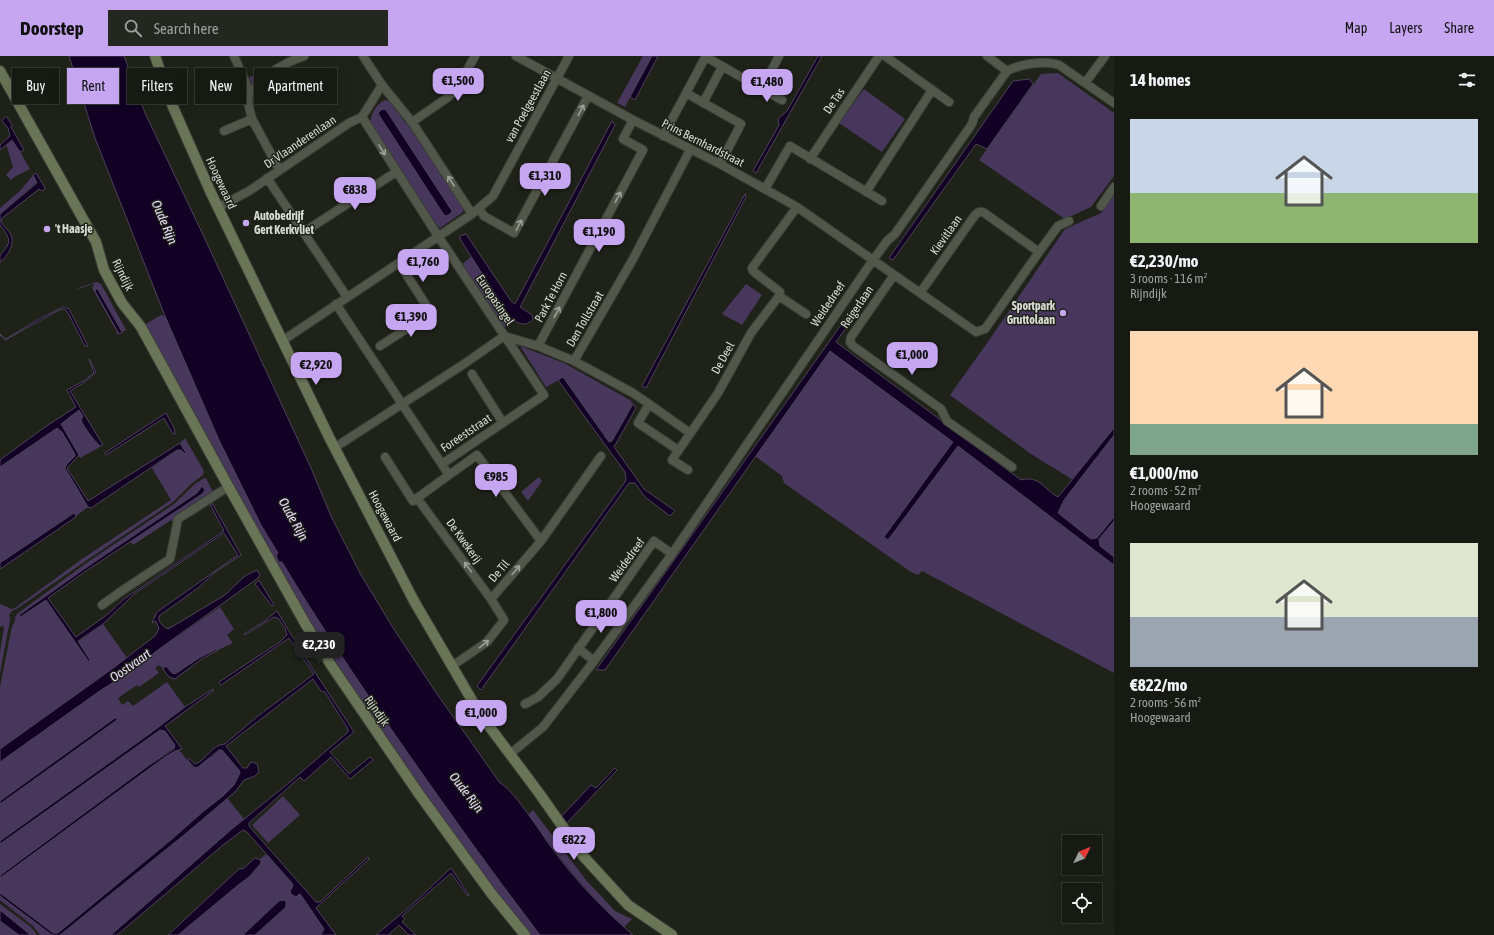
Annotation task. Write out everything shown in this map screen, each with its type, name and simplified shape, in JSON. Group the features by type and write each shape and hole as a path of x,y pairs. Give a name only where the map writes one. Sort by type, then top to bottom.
{"street":[{"name":"Hoogewaard","path":"155,56 173,106 219,207 334,448 414,601 480,714 584,857 628,905 672,935"},
{"path":"234,56 249,90 248,103 252,119 279,169"},
{"path":"249,90 260,87 271,72 304,56"},
{"path":"363,56 382,85 412,122 475,212 514,233 588,96"},
{"path":"412,122 456,90 475,56"},
{"name":"Prins Bernhardstraat","path":"516,56 633,120 720,164 797,207 873,260"},
{"name":"van Poelgeestlaan","path":"282,341 475,212 493,196 569,56"},
{"path":"762,89 778,56"},
{"name":"De Tas","path":"810,159 879,56"},
{"path":"885,56 949,102"},
{"path":"987,56 1007,70 1014,67 1047,62 1059,65 1114,103"},
{"path":"1085,83 1105,56"},
{"path":"664,136 706,57 782,100"},
{"path":"703,102 722,67"},
{"name":"Weidedreef","path":"510,754 543,727 594,661 672,554 873,260 900,228 972,124 974,117 1007,70"},
{"name":"Rijndijk","path":"0,71 96,242 104,270 122,303 141,327 228,487 306,625 350,694 419,794 488,889 525,935"},
{"name":"Dr Vlaanderenlaan","path":"219,207 249,190 279,169 362,117 382,85"},
{"path":"866,192 932,90"},
{"path":"686,93 741,124 720,164"},
{"name":"Europasingel","path":"362,117 396,172 544,395"},
{"path":"224,130 252,119"},
{"name":"Park Te Horn","path":"538,346 643,150 623,139 633,120"},
{"path":"765,189 790,146 882,202"},
{"name":"Den Tollstraat","path":"504,336 538,346 574,361 633,259 690,150"},
{"path":"304,232 396,172"},
{"path":"267,178 347,297"},
{"path":"1101,206 1114,187"},
{"path":"797,207 752,268 753,271 780,292 779,296 806,314"},
{"name":"Kievitlaan","path":"920,293 975,215 979,212 983,212 1039,252"},
{"path":"873,260 976,332 985,330 1058,226 1069,222"},
{"path":"380,346 431,313 399,263"},
{"name":"Reigerlaan","path":"894,275 851,336 850,342 853,346 941,409 947,421 1012,467"},
{"name":"De Deel","path":"678,450 718,393 751,333 779,296"},
{"name":"Foreeststraat","path":"336,304 449,475"},
{"path":"334,448 401,403 464,364 504,336"},
{"path":"574,361 633,393 690,433"},
{"name":"Foreeststraat","path":"472,374 503,423"},
{"name":"Foreeststraat","path":"442,464 544,395"},
{"path":"649,404 638,423 678,450 672,460 688,470"},
{"path":"385,457 413,500 477,455 540,541"},
{"name":"De Til","path":"452,666 488,642 504,620 491,599 540,541 601,456"},
{"path":"102,605 170,559 178,519 228,487"},
{"name":"De Kwekerij","path":"417,498 491,599"},
{"name":"Weidedreef","path":"525,704 538,697 557,679 654,542 672,554"},
{"path":"578,648 594,661"}],"shaded area":[{"path":"643,56 652,56 625,107 617,103"},
{"path":"1058,73 1114,113 1114,176 1091,207 1065,219 979,160 1041,74"},
{"path":"254,75 254,87 248,78"},
{"path":"864,89 905,119 882,152 839,123"},
{"path":"391,99 395,105 394,108 406,123 409,124 463,206 463,212 440,228 369,122 373,111 378,105 383,101"},
{"path":"12,140 30,169 11,180 6,175 13,167 6,144"},
{"path":"33,175 37,182 0,214 0,208 20,191"},
{"name":"Sportpark Gruttolaan","path":"1114,193 1114,428 1073,480 1031,454 950,395 1065,229 1101,213"},
{"path":"472,256 511,319 504,329 462,264"},
{"path":"97,282 101,284 126,330 122,332 107,305 95,291 119,334 116,334 117,332 92,288 94,285 93,284 75,290"},
{"path":"746,284 762,295 742,325 722,314"},
{"path":"161,315 165,316 219,440 261,525 278,553 276,556 279,561 282,561 324,629 398,739 468,838 540,935 527,935 468,858 311,626 144,325"},
{"path":"520,346 564,363 630,400 633,404 612,441 609,442 563,378 546,387"},
{"path":"830,351 953,442 884,537 888,539 958,446 1114,565 1114,673 922,571 918,575 911,572 784,483 782,476 755,456"},
{"path":"79,410 83,416 81,420 100,447 80,458 61,426 61,423"},
{"path":"57,428 62,432 75,454 65,468 88,507 76,516 74,514 71,515 0,563 0,467"},
{"path":"1114,435 1114,517 1097,538 1091,539 1058,513 1064,500"},
{"path":"185,438 204,471 203,475 191,484 173,502 12,611 9,615 10,620 0,673 0,652 4,627 0,627 0,604 12,609 15,608 82,559 171,500 152,468 177,450 181,450 186,453 180,443"},
{"path":"539,477 542,481 528,501 521,492"},
{"path":"206,478 213,492 174,523 171,520 133,545 130,541 202,494 205,490 202,487 197,493 19,615 21,617 46,600 89,662 78,642 103,624 127,658 0,749 0,687 12,629 17,614 85,564 174,504 195,484"},
{"path":"1114,521 1114,557 1100,546 1099,539"},
{"path":"220,607 234,629 227,635 233,643 199,658 175,674 163,667 163,669 159,665 155,668 159,673 139,687 137,685 118,698 122,705 128,701 133,706 167,682 185,707 0,841 0,804 116,721 115,718 0,801 0,762 101,690 143,664 155,652"},
{"path":"160,730 165,731 175,745 174,748 0,876 0,844"},
{"path":"179,750 193,767 213,756 219,750 222,750 239,770 240,774 234,785 223,796 64,929 58,933 53,933 0,893 0,878 165,757"},
{"path":"283,796 300,815 268,843 252,825"},
{"path":"227,798 244,819 111,935 60,935 184,835"},
{"path":"533,810 586,880 615,911 632,919 624,927 597,901 561,859 528,815"},
{"path":"266,854 301,895 324,929 321,935 255,935 286,907 283,900 279,901 243,935 178,935 249,877 260,865 260,859"},
{"path":"0,896 52,935 40,935 33,926 0,900"},
{"path":"0,904 31,927 37,935 0,935"}],"water":[{"name":"Oude Rijn","path":"69,56 124,56 128,68 127,68 127,104 142,104 311,468 331,516 361,575 395,631 437,694 500,783 506,787 521,804 565,866 583,887 602,907 633,935 540,935 415,764 338,651 282,562 279,562 276,556 278,553 261,525 219,440 165,316 95,138 84,104 119,104 119,68 73,68"},
{"path":"652,56 658,56 635,100 630,97"},
{"path":"818,56 822,56 756,173 753,171 779,125 778,119 787,111"},
{"path":"1029,79 1033,84 987,149 976,144 893,260 889,258 1013,81"},
{"path":"382,109 386,110 452,211 447,216 444,215 379,115 378,113"},
{"path":"6,116 24,150 20,152 12,140 0,150 0,145 10,136 8,128 2,121"},
{"path":"612,121 615,125 520,307 532,315 533,319 525,324 517,322 511,319 460,239 460,236 466,234 511,301 515,304"},
{"path":"36,173 45,188 44,190 42,191 39,189 1,219 3,225 12,237 12,245 6,256 0,262 0,255 7,247 9,240 0,225 0,214 37,183 33,175"},
{"path":"745,194 746,197 646,388 642,386"},
{"path":"868,287 871,291 836,342 1021,480 1033,479 1058,497 1114,428 1114,435 1064,500 1058,513 1091,539 1097,538 1114,517 1114,521 1099,539 1100,546 1114,557 1114,565 958,446 888,540 884,537 953,442 830,351 605,670 596,670"},
{"path":"97,288 122,332 119,334 95,291"},
{"path":"63,307 69,309 88,346 85,346 67,311 64,309 59,310 5,340 0,335 6,339 37,320"},
{"path":"89,359 96,372 86,381 70,391 103,445 100,446 87,430 81,420 83,416 79,410 61,424 79,455 67,468 88,501 180,443 186,453 185,454 181,450 177,450 91,508 88,507 65,468 75,454 62,432 57,428 0,467 0,460 45,427 76,407 67,390 94,373"},
{"path":"563,377 609,442 612,441 633,404 636,408 614,447 644,489 675,511 670,516 645,497 635,483 629,483 481,690 477,686 625,482 625,472 558,380"},
{"path":"166,413 174,428 175,434 173,434 164,418 106,455 105,453"},
{"name":"Oostvaart","path":"202,486 205,490 202,494 48,598 76,637 108,614 124,599 224,531 211,506 212,503 241,555 215,572 198,588 159,616 160,622 168,629 225,595 245,576 257,570 260,575 258,578 155,652 143,664 101,690 0,762 0,749 112,669 155,636 159,629 156,621 152,623 157,612 238,555 224,533 134,594 103,624 78,641 90,660 89,662 46,600 20,617 19,615 197,493"},
{"path":"74,513 76,516 73,519 0,569 0,563"},
{"path":"259,580 274,605 272,606 255,584"},
{"path":"277,611 299,648 354,732 330,752 349,774 370,757 373,760 350,779 331,757 304,781 300,777 249,823 249,826 316,902 320,902 368,857 369,859 316,908 336,935 321,935 324,929 301,895 299,894 296,897 291,894 290,891 293,886 292,883 247,832 243,830 223,845 117,935 111,935 233,828 290,782 348,732 348,729 325,692 321,691 313,679 226,746 243,768 247,768 250,763 253,762 257,764 259,772 255,776 244,780 235,792 184,835 60,935 52,935 0,896 0,893 53,933 58,933 172,839 234,785 240,773 239,770 222,750 219,750 195,768 188,760 189,758 195,764 199,762 213,749 225,744 258,716 314,674 289,638 221,685 219,682 280,642 287,635 285,628 278,618 274,617 245,635 244,634 265,621"},
{"path":"217,649 218,650 200,660 175,679 169,677 163,669 166,666 172,673 175,674 199,658"},
{"path":"213,689 214,690 165,726 182,749 165,757 0,878 2,874 148,766 174,749 175,745 165,731 160,730 0,844 0,841 185,707"},
{"path":"117,718 117,720 0,804 0,801"},
{"path":"615,768 617,770 564,826 559,819 591,785 596,788"},
{"path":"255,858 261,860 261,863 249,877 178,935 168,935 239,869 244,868"},
{"path":"451,868 469,895 468,896 451,873 402,916 405,919 402,922 416,935 409,935 399,925 388,935 376,935 413,904"},
{"path":"279,901 286,901 286,907 255,935 243,935"},
{"path":"0,910 30,935 19,935 0,921"}],"place":[{"name":"Autobedrijf Gert Kerkvliet","path":"246,223"},
{"name":"'t Haasje","path":"47,229"},
{"name":"Sportpark Gruttolaan","path":"1063,313"}]}
